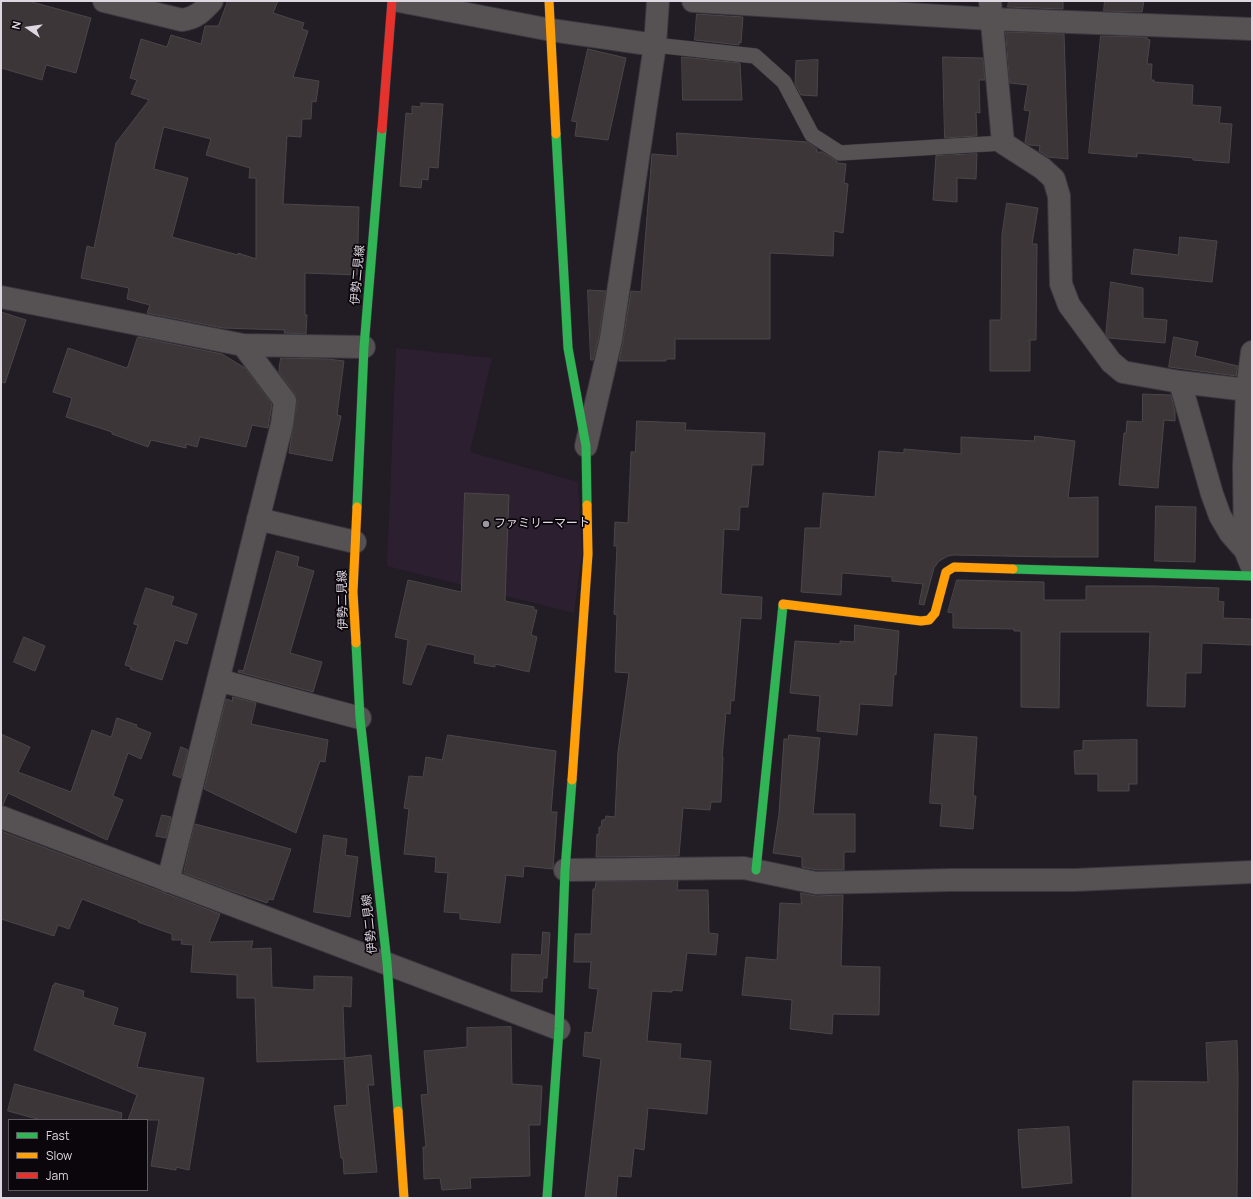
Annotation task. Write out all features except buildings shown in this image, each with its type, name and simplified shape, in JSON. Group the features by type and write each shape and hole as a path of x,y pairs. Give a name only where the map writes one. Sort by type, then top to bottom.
{"street":[{"path":"104,1 182,20 192,18 204,10 212,1"},
{"name":"伊勢二見線","path":"392,1 364,347 353,592 360,718 386,963 404,1198"},
{"path":"399,1 551,30 655,45"},
{"path":"547,1198 558,1029 565,870 588,554 586,446 568,348 549,1"},
{"path":"586,446 611,339 655,45 658,1"},
{"path":"693,1 991,10 1252,29"},
{"path":"991,10 1003,143 1042,168 1054,179 1059,196 1061,284 1069,305 1106,356 1123,372 1180,382 1247,390"},
{"path":"1,297 244,345 364,347"},
{"path":"168,881 282,424 285,401 244,345"},
{"path":"1248,559 1244,467 1247,390 1252,352"},
{"path":"1180,382 1220,516 1248,559"},
{"path":"258,519 355,542"},
{"path":"756,870 783,604 921,621 929,620 935,612 946,572 954,567 1252,576"},
{"path":"218,680 360,718"},
{"path":"1,817 558,1029"},
{"path":"565,870 744,868 816,883 952,880 1075,880 1252,872"}],"lane":[{"path":"655,45 755,56 784,82 812,135 840,153 1003,143"}],"shaded area":[{"path":"396,348 492,358 470,452 578,482 582,554 574,613 387,566"}],"traffic: fast":[{"path":"357,507 364,347 382,129"},
{"path":"556,134 568,348 586,446 587,505"},
{"path":"1013,569 1252,576"},
{"path":"756,870 783,605"},
{"path":"356,643 360,718 387,963 398,1111"},
{"path":"547,1198 559,1029 565,870 572,780"}],"traffic: slow":[{"path":"549,1 556,134"},
{"path":"572,780 588,554 587,505"},
{"path":"356,643 353,592 357,507"},
{"path":"783,605 921,621 929,620 935,613 946,572 954,567 1013,569"},
{"path":"398,1111 404,1198"}],"traffic: jam":[{"path":"382,129 392,1"}],"place":[{"name":"ファミリーマート","path":"486,524"}]}
